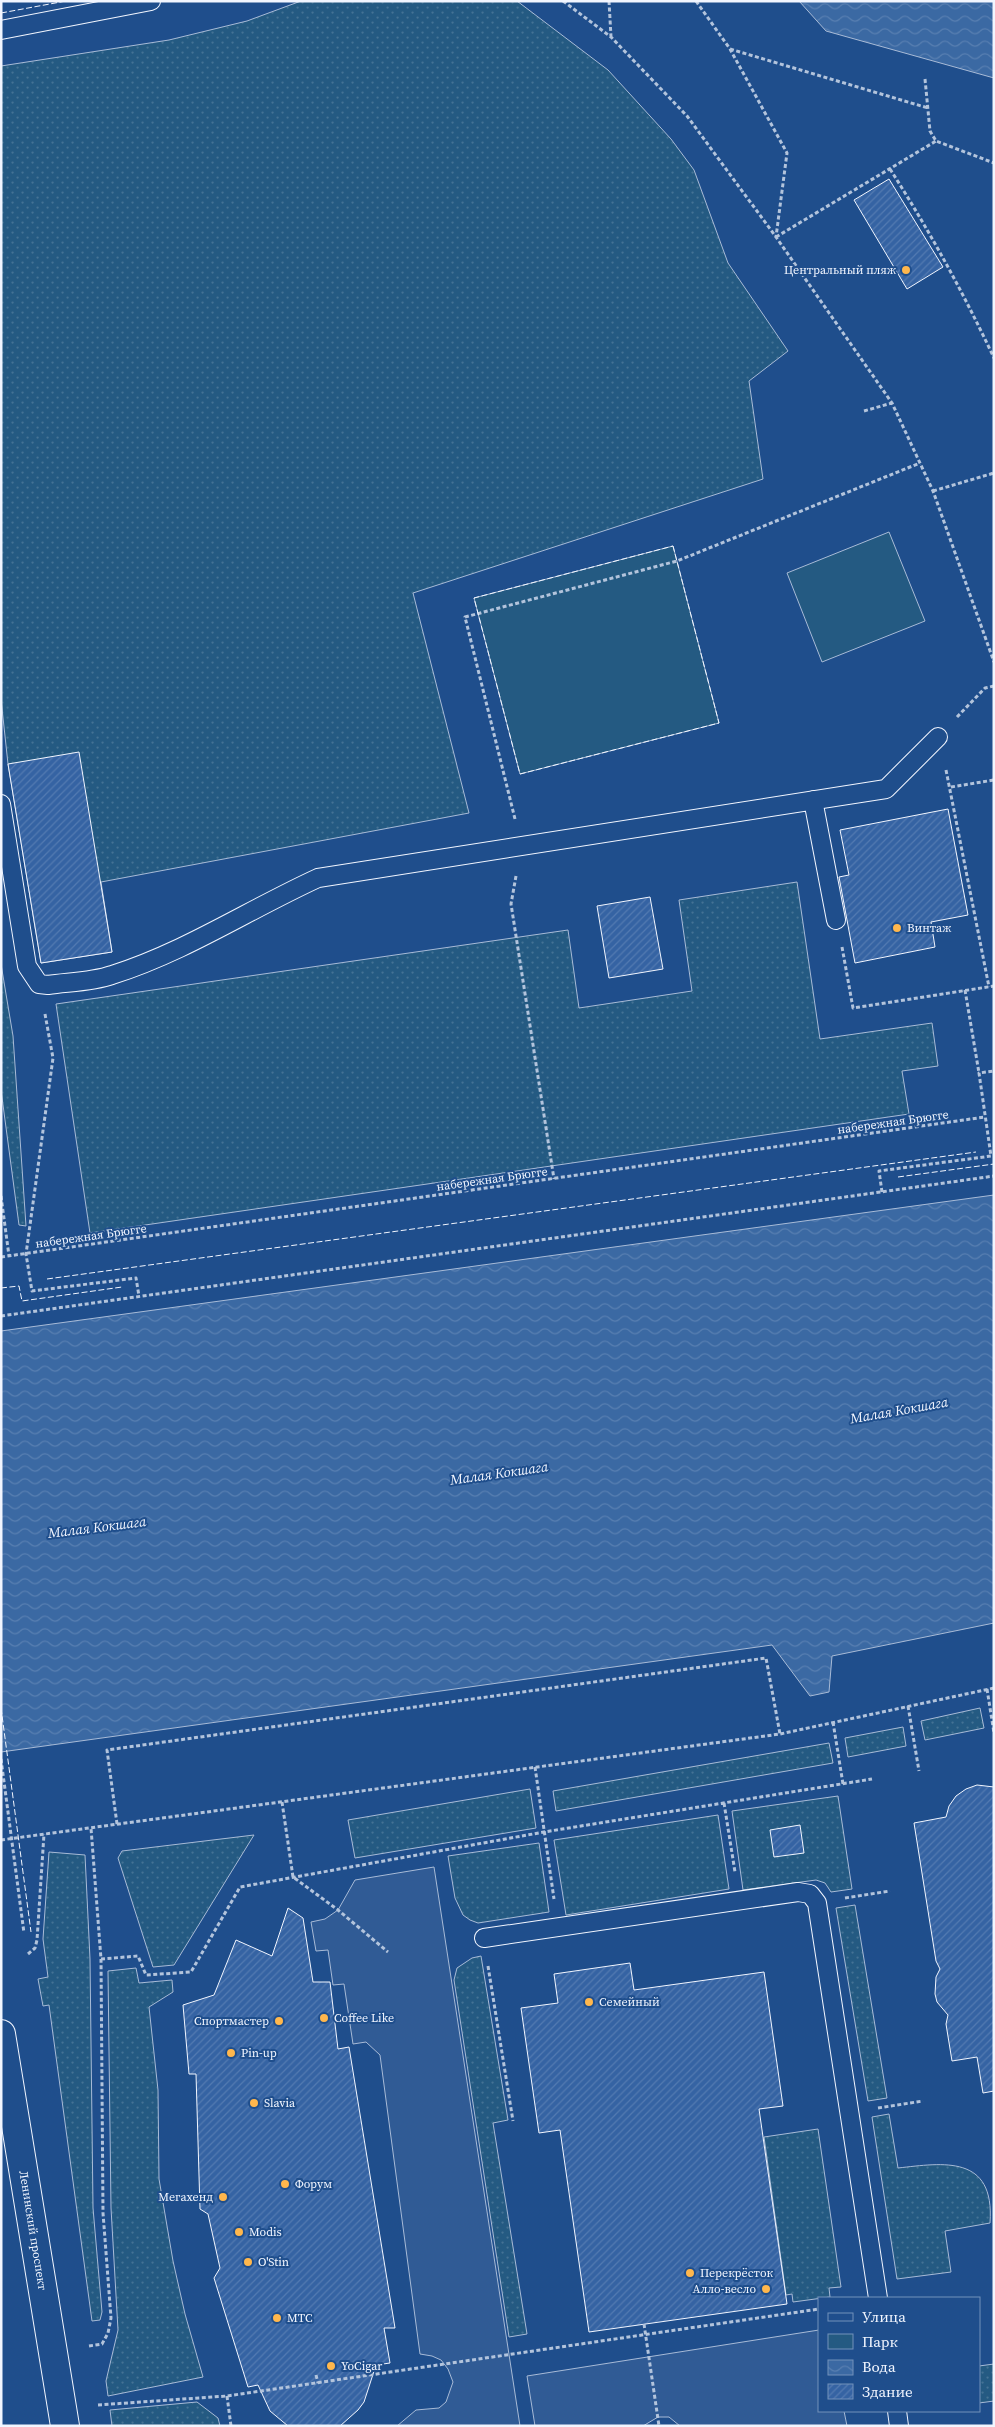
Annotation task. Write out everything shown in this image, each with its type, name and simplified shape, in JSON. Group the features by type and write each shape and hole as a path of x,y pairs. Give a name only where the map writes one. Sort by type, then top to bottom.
{"main road":[{"name":"Ленинский проспект","path":"1,2034 65,2426"}],"lane":[{"path":"1,30 151,1"},
{"path":"1,804 27,966 39,984 48,985 110,976 167,956 276,897 318,878 886,789 938,736"},
{"path":"814,800 836,920"},
{"path":"484,1938 805,1891 810,1894 817,1903 878,2297"},
{"path":"897,2412 899,2426"}],"path":[{"path":"563,1 611,37 687,116 776,237 892,403 933,491 994,662"},
{"path":"609,1 611,37"},
{"path":"696,1 730,49 787,153 776,237"},
{"path":"730,49 928,108"},
{"path":"925,79 930,131 936,141 994,163"},
{"path":"776,237 936,141"},
{"path":"890,169 924,222 969,305 994,358"},
{"path":"864,411 892,403"},
{"path":"554,1179 511,904 522,846 465,617 677,561 920,462"},
{"path":"933,491 994,473"},
{"path":"989,987 951,787 938,736 985,688 994,686"},
{"path":"951,787 994,780"},
{"path":"846,965 853,1008 994,986"},
{"path":"39,984 53,1058 26,1254 32,1291 136,1278 139,1296"},
{"path":"882,1192 879,1171 991,1156 965,990"},
{"path":"979,1073 994,1071"},
{"name":"набережная Брюгге","path":"1,1257 986,1117"},
{"path":"1,1316 994,1176"},
{"path":"1,1196 9,1256"},
{"path":"117,1824 107,1750 766,1658 780,1734"},
{"path":"1,1840 780,1734 994,1688"},
{"path":"986,1689 994,1733"},
{"path":"908,1706 919,1771"},
{"path":"833,1722 843,1784"},
{"path":"1,1760 24,1933"},
{"path":"535,1767 558,1927"},
{"path":"101,1959 138,1956 146,1975 191,1972 240,1887 544,1832 872,1779"},
{"path":"282,1802 293,1877 338,1910 388,1952"},
{"path":"724,1803 739,1900"},
{"path":"90,2346 102,2344 108,2333 111,2318 103,2213 101,1959 91,1828"},
{"path":"28,1954 35,1948 37,1940 44,1834"},
{"path":"854,1897 890,1891"},
{"path":"484,1938 513,2121"},
{"path":"887,2106 923,2101"},
{"path":"98,2405 227,2396 818,2310"},
{"path":"644,2324 659,2426"},
{"path":"316,2375 318,2383"},
{"path":"227,2396 231,2426"}],"green space":[{"path":"301,1 517,1 608,70 671,139 694,170 728,263 788,351 749,381 763,479 413,593 469,813 101,882 112,952 41,963 8,764 1,699 1,66 169,40 247,21"},
{"path":"889,532 925,621 822,662 787,573"},
{"path":"673,546 719,723 520,774 474,598"},
{"path":"797,882 820,1039 932,1023 938,1066 902,1071 909,1114 90,1233 56,1004 568,930 579,1008 692,991 679,900"},
{"path":"1,964 13,1036 26,1226 19,1225 1,1090"},
{"path":"980,1708 984,1728 925,1740 921,1721"},
{"path":"903,1727 906,1746 848,1757 845,1738"},
{"path":"829,1743 833,1763 556,1811 553,1791"},
{"path":"530,1789 536,1828 355,1858 348,1820"},
{"path":"838,1796 852,1889 831,1892 825,1883 816,1880 743,1890 732,1811"},
{"path":"718,1815 729,1889 566,1915 554,1840"},
{"path":"254,1835 174,1965 153,1967 118,1858 122,1851"},
{"path":"539,1843 549,1912 478,1923 463,1915 455,1898 448,1856"},
{"path":"49,1852 85,1855 90,1959 93,2208 102,2312 100,2320 92,2321 49,2005 43,2006 38,1979 48,1977 43,1939"},
{"path":"855,1905 887,2098 868,2101 836,1908"},
{"path":"481,1956 508,2120 493,2123 527,2334 509,2337 454,1980 457,1968 472,1958"},
{"path":"136,1968 139,1983 172,1980 173,1992 149,2007 158,2090 159,2179 173,2261 185,2314 203,2377 108,2396 106,2381 118,2330 111,2208 108,1971"},
{"path":"889,2114 898,2168 948,2165 963,2168 975,2174 984,2185 989,2201 990,2223 945,2231 951,2272 897,2279 872,2117"},
{"path":"818,2129 841,2287 829,2288 830,2297 818,2297 818,2299 793,2302 792,2294 786,2295 764,2137"},
{"path":"994,2364 994,2401 980,2403 980,2366"},
{"path":"197,2402 218,2418 220,2426 112,2426 110,2410"}],"shaded area":[{"path":"434,1867 520,2426 397,2426 416,2410 439,2408 446,2402 453,2382 448,2369 441,2360 420,2354 380,2055 366,2042 353,2044 344,1984 333,1985 328,1950 316,1951 311,1922 325,1919 338,1910 355,1880"},
{"path":"818,2330 818,2412 844,2412 847,2426 680,2426 669,2417 658,2417 643,2426 535,2426 527,2376"}],"water":[{"path":"799,1 994,1 994,78 826,31"},
{"name":"Малая Кокшага","path":"994,1195 994,1623 832,1656 829,1692 810,1696 772,1645 1,1752 1,1331"}],"building":[{"path":"889,179 943,267 907,289 854,200"},
{"path":"79,752 112,952 41,963 8,764"},
{"path":"948,809 968,915 931,922 935,947 855,963 839,877 849,875 840,830"},
{"path":"650,897 663,969 609,978 597,906"},
{"path":"977,1785 994,1787 994,2091 983,2093 977,2057 952,2061 946,2024 948,2015 937,2002 935,1994 936,1977 940,1969 936,1961 914,1823 946,1817 949,1806 956,1796 966,1789"},
{"path":"800,1825 804,1853 774,1857 770,1830"},
{"name":"Форум","path":"288,1908 303,1918 313,1982 330,1982 338,2049 349,2047 395,2328 384,2328 390,2363 376,2365 364,2402 340,2426 288,2426 270,2411 258,2385 248,2387 214,2278 220,2268 208,2214 200,2209 196,2074 189,2074 183,2005 214,1995 236,1940 272,1956"},
{"path":"630,1963 634,1990 764,1972 783,2106 759,2109 787,2304 589,2332 560,2130 539,2133 521,2008 558,2003 554,1974"}],"fence":[{"path":"1,13 66,1"},
{"path":"673,546 719,723 520,774 474,598 673,546"},
{"path":"47,1279 976,1152"},
{"path":"898,1177 994,1164"},
{"path":"1,1288 19,1286 22,1301 122,1287"},
{"path":"1,1708 31,1932"}],"place":[{"name":"Центральный пляж","path":"906,270"},
{"name":"Винтаж","path":"897,928"},
{"name":"Семейный","path":"589,2002"},
{"name":"Coffee Like","path":"324,2018"},
{"name":"Спортмастер","path":"279,2021"},
{"name":"Pin-up","path":"231,2053"},
{"name":"Slavia","path":"254,2103"},
{"name":"Форум","path":"285,2184"},
{"name":"Мегахенд","path":"223,2197"},
{"name":"Modis","path":"239,2232"},
{"name":"O'Stin","path":"248,2262"},
{"name":"Перекрёсток","path":"690,2273"},
{"name":"Алло-весло","path":"766,2289"},
{"name":"МТС","path":"277,2318"},
{"name":"YoCigar","path":"331,2366"}]}
